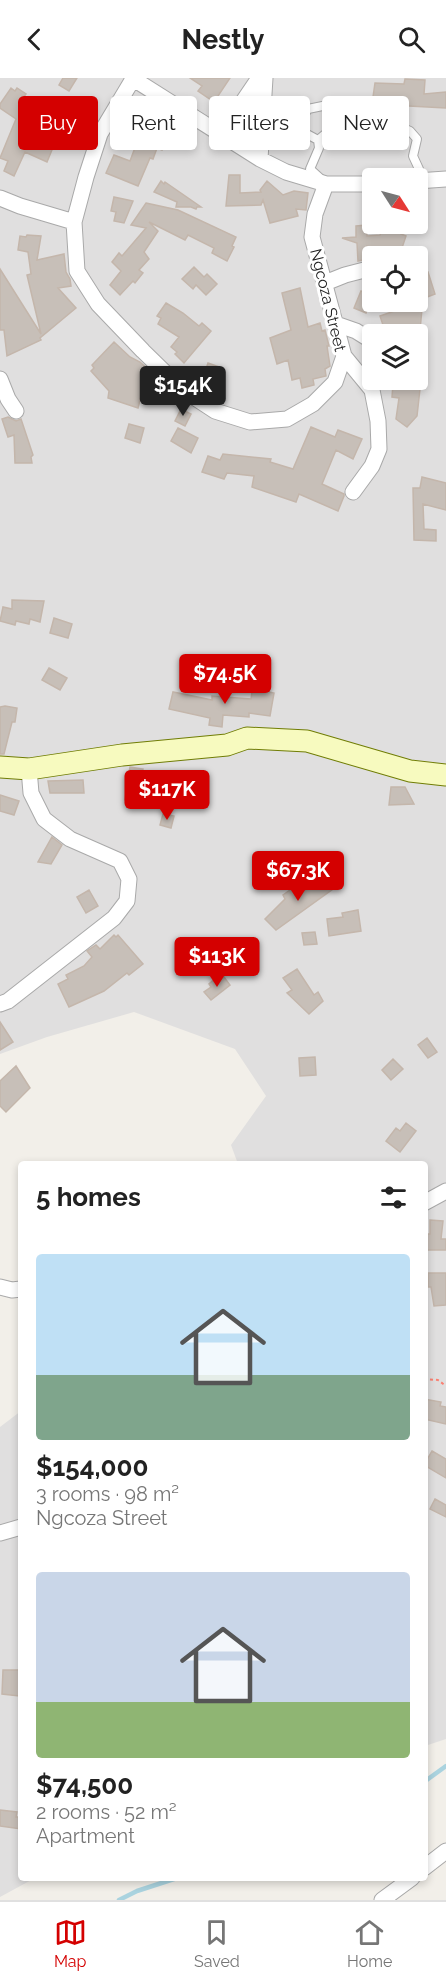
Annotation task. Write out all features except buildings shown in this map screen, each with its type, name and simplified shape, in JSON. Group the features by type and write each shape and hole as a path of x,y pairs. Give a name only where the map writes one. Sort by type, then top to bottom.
{"street":[{"path":"133,78 209,126"},
{"name":"Ngcoza Street","path":"133,78 100,134 74,222 77,271 98,304 183,390 215,411 250,422 287,418 313,404 335,382 344,356 312,237 315,214 326,184"},
{"path":"247,96 259,78"},
{"path":"260,159 265,78"},
{"path":"246,150 286,172 326,184 362,184"},
{"path":"428,180 446,179"},
{"path":"0,198 74,222"},
{"path":"325,283 362,271"},
{"path":"336,324 362,335"},
{"path":"344,356 372,390 378,421 379,449 372,466 353,492"},
{"path":"0,379 16,411"},
{"path":"0,767 29,769 122,755 227,745 247,738 307,741 410,771 446,775"},
{"path":"0,1004 8,1001 114,918 127,901 129,879 120,861 70,839 44,819 31,793 29,769"},
{"path":"428,1201 446,1191"},
{"path":"0,1287 18,1289"},
{"path":"0,1533 18,1528"},
{"path":"428,1865 446,1851"},
{"path":"382,1900 408,1881"}],"lane":[{"path":"318,140 305,133 301,120 308,109 322,106"},
{"path":"409,130 417,139 413,156 416,168"},
{"path":"318,140 322,137"},
{"path":"318,140 319,148 310,169 326,184"}],"path":[{"path":"428,1379 438,1380 446,1386"}],"shaded area":[{"path":"0,78 446,78 446,1739 428,1745 428,1161 237,1161 231,1145 266,1096 235,1049 134,1012 47,1037 0,1054"},
{"path":"18,1413 18,1881 29,1881 0,1897 0,1427"}],"waterway":[{"path":"428,1779 446,1766"},
{"path":"119,1900 137,1891 168,1881"}]}
